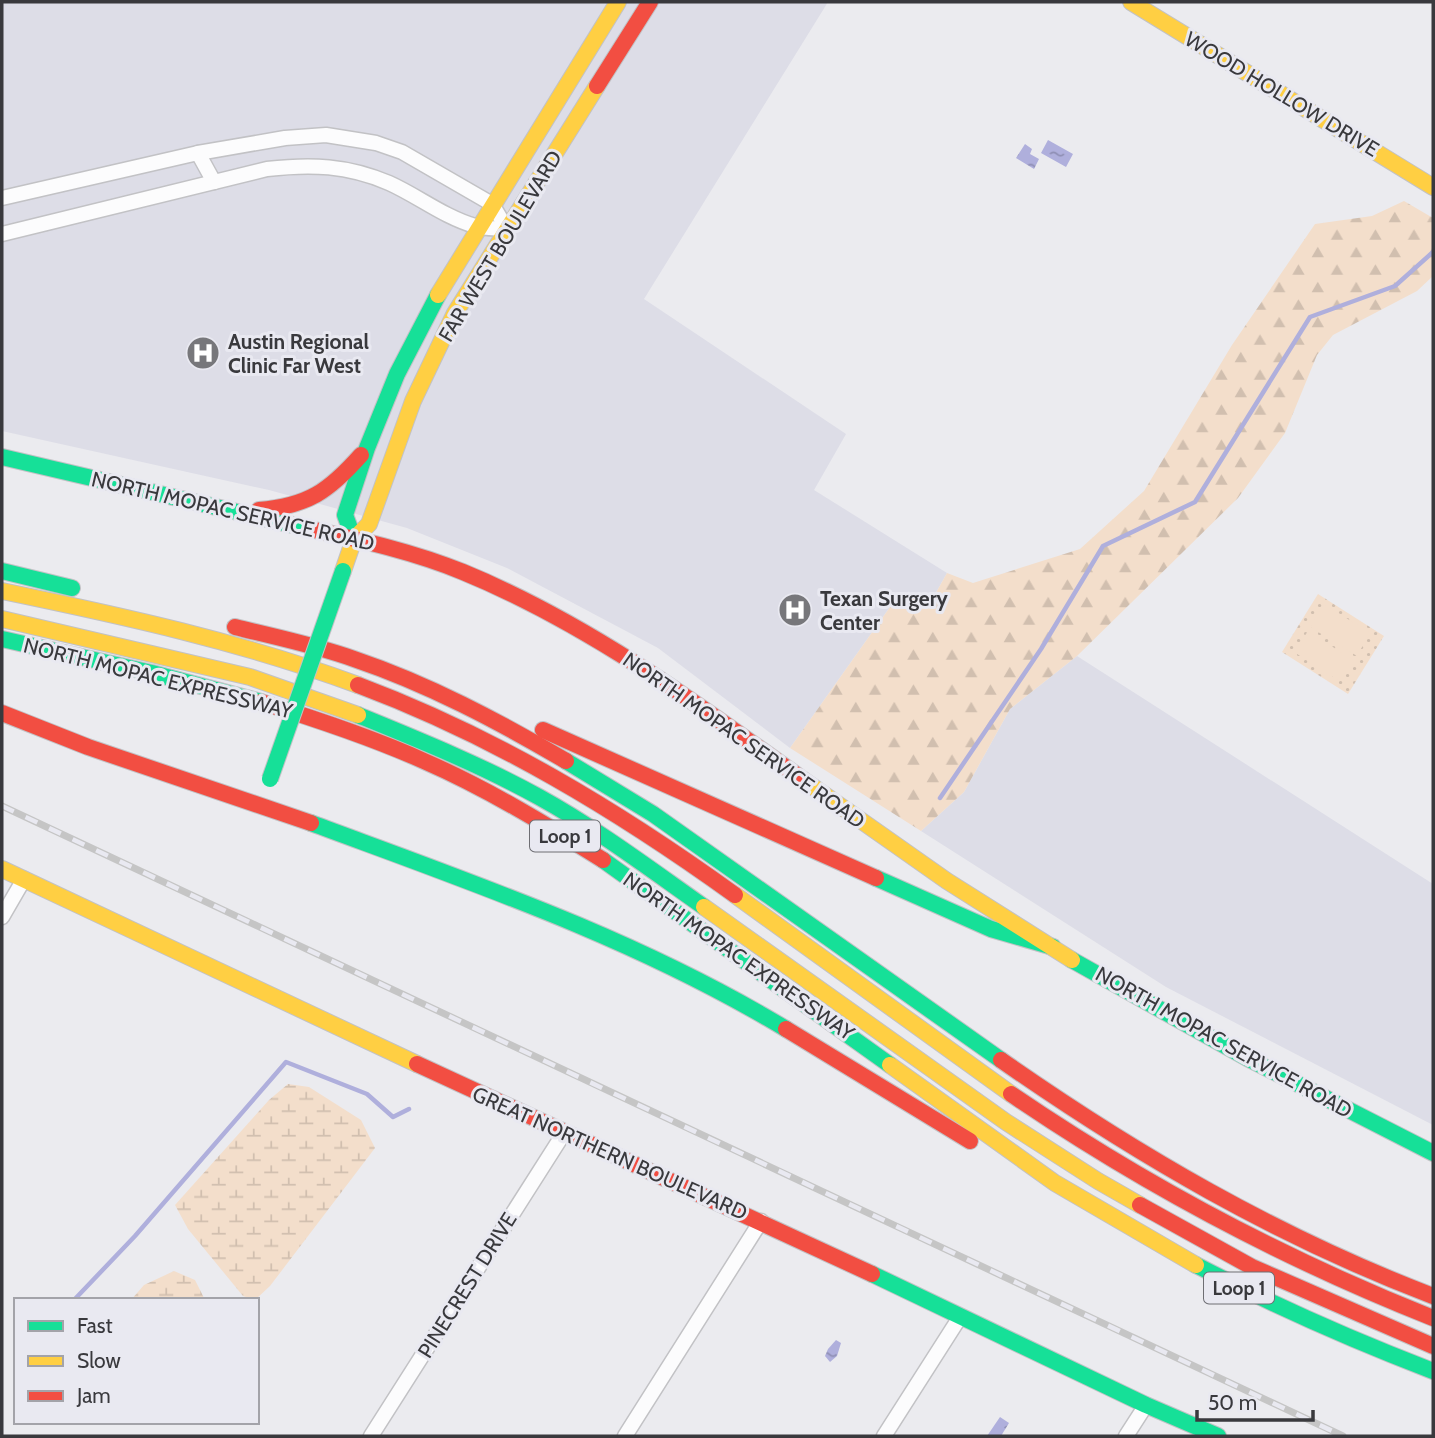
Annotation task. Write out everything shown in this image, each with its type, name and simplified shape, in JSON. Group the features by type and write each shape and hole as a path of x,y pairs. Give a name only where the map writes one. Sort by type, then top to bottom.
{"main road":[{"name":"FAR WEST BOULEVARD","path":"354,538 345,515 367,448 397,374 436,296 618,2"},
{"name":"FAR WEST BOULEVARD","path":"261,805 354,538 369,524 414,401 456,313 650,2"},
{"name":"WOOD HOLLOW DRIVE","path":"1131,2 1433,187"},
{"path":"231,510 277,509 310,500 336,484 367,448"},
{"name":"NORTH MOPAC SERVICE ROAD","path":"2,457 388,547 481,579 543,609 598,640 759,748 951,884 1053,947 1235,1052 1433,1153"},
{"path":"2,570 90,592"},
{"path":"2,591 131,617 247,647 411,705 485,739 551,774 640,830 1020,1100 1107,1156 1192,1206 1265,1244 1433,1318"},
{"path":"2,619 250,677 338,706 476,764 541,798 629,853 1006,1122 1098,1181 1252,1268 1433,1346"},
{"path":"222,624 368,664 467,706 542,730 991,929 1053,947"},
{"name":"NORTH MOPAC EXPRESSWAY","path":"2,639 253,698 398,749 478,787 611,865 1055,1183 1164,1248 1244,1290 1347,1337 1433,1371"},
{"path":"467,706 592,775 653,814 1032,1082 1122,1142 1278,1228 1433,1296"},
{"path":"2,713 88,747 261,805 546,910 623,943 762,1015 985,1150 1055,1183"},
{"name":"GREAT NORTHERN BOULEVARD","path":"2,869 564,1133 761,1221 1146,1405 1218,1436"}],"street":[{"path":"2,198 198,153 285,138 326,135 376,143 412,158 492,204 507,229"},
{"path":"198,153 214,182"},
{"path":"2,234 267,169 300,165 331,166 386,181 454,219 478,227 507,229"},
{"path":"2,917 24,879"},
{"name":"PINECREST DRIVE","path":"371,1436 564,1133"},
{"path":"625,1436 761,1221"},
{"path":"884,1436 960,1317"},
{"path":"1126,1436 1146,1405"}],"shaded area":[{"path":"2,2 828,2 644,299 846,434 814,490 947,573 933,598 895,600 790,748 658,648 507,568 407,528 269,490 2,431"},
{"path":"1077,656 1433,884 1433,1125 1166,987 921,831 964,792 1010,709"}],"green space":[{"path":"1404,201 1433,218 1433,276 1417,291 1333,335 1317,355 1285,433 1238,498 1077,656 1010,709 964,792 921,831 790,748 895,600 933,598 947,573 973,583 1080,549 1144,491 1232,345 1315,224 1372,216"},
{"path":"1318,594 1384,636 1348,694 1282,652"},
{"path":"1324,604 1370,633 1357,656 1310,627"},
{"path":"1308,631 1353,660 1339,681 1294,652"},
{"path":"288,1084 309,1087 361,1120 375,1148 270,1286 257,1298 249,1298 243,1296 188,1229 175,1205 269,1100"},
{"path":"174,1271 195,1280 204,1298 133,1298 144,1285"}],"water":[{"path":"1048,140 1073,154 1066,167 1041,153"},
{"path":"1025,144 1032,149 1030,154 1039,159 1034,169 1016,158"},
{"path":"836,1340 841,1343 837,1356 830,1362 825,1356"},
{"path":"1000,1417 1009,1423 1001,1436 987,1436"}],"waterway":[{"path":"940,798 1041,649 1103,546 1195,502 1310,317 1395,286 1433,252"},
{"path":"76,1298 135,1236 286,1062 367,1094 393,1117 409,1109"}],"railway":[{"path":"2,806 1343,1436"}],"traffic: fast":[{"path":"354,539 345,515 367,448 397,374 438,295"},
{"path":"2,457 310,529"},
{"path":"2,571 72,588"},
{"path":"270,779 343,571"},
{"path":"2,639 152,673 261,702"},
{"path":"358,715 427,743 561,809 704,907"},
{"path":"566,761 653,814 1001,1060"},
{"path":"311,823 493,891 613,940 672,967 786,1029"},
{"path":"603,860 890,1065"},
{"path":"876,878 991,929 1053,947"},
{"path":"1072,960 1247,1058 1433,1153"},
{"path":"1196,1265 1313,1321 1433,1371"},
{"path":"872,1274 1146,1405 1218,1436"}],"traffic: slow":[{"path":"438,295 618,2"},
{"path":"1131,2 1433,187"},
{"path":"343,571 354,539 369,524 413,401 455,313 597,86"},
{"path":"2,591 137,620 226,643 358,685"},
{"path":"2,619 250,677 358,715"},
{"path":"802,779 947,881 1072,960"},
{"path":"2,869 417,1064"},
{"path":"735,895 1011,1094"},
{"path":"704,907 1006,1122 1140,1205"},
{"path":"890,1065 1055,1183 1196,1265"}],"traffic: jam":[{"path":"597,86 650,2"},
{"path":"259,510 291,505 316,495 361,455"},
{"path":"310,529 426,558 508,592 596,639 638,665 802,779"},
{"path":"235,627 325,650 382,669 489,718 566,761"},
{"path":"358,685 458,727 553,777 645,834 735,895"},
{"path":"261,702 404,752 515,807 603,860"},
{"path":"2,713 88,747 311,823"},
{"path":"543,730 876,878"},
{"path":"786,1029 970,1141"},
{"path":"1001,1060 1104,1129 1210,1191 1319,1248 1433,1296"},
{"path":"417,1064 872,1274"},
{"path":"1011,1094 1112,1159 1216,1218 1323,1271 1433,1318"},
{"path":"1140,1205 1252,1267 1433,1346"}],"place":[{"name":"Austin Regional Clinic Far West","path":"203,353"},
{"name":"Texan Surgery Center","path":"795,610"}]}
